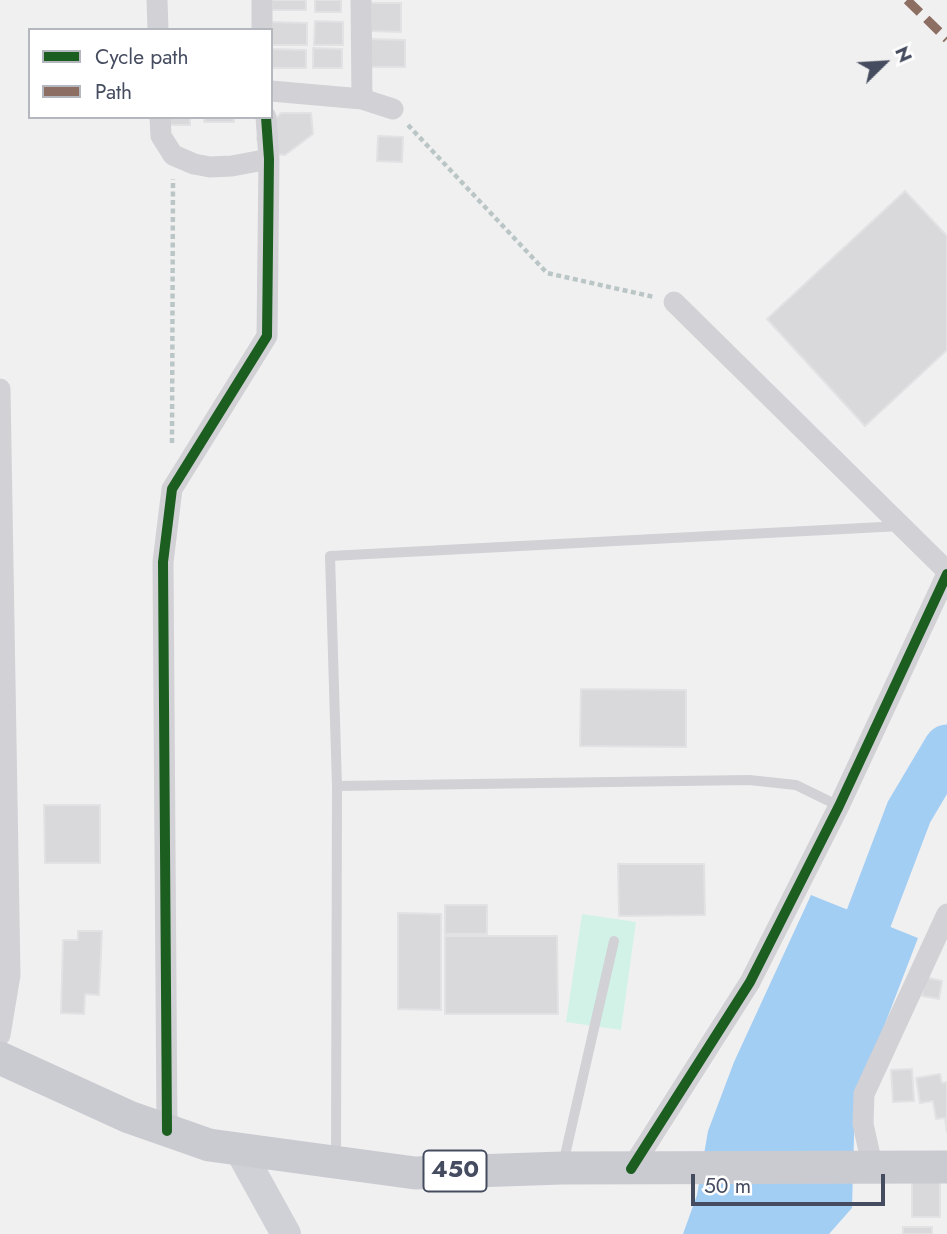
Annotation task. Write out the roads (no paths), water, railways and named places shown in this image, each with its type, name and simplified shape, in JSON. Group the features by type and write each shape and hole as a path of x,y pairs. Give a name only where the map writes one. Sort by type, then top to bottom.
{"main road":[{"name":"450","path":"0,1058 167,1131 209,1145 336,1164 415,1173 562,1168 947,1167"},
{"path":"239,1149 286,1234"}],"street":[{"path":"157,0 158,28"},
{"path":"262,0 262,28"},
{"path":"361,0 362,99"},
{"path":"273,91 362,99 393,109"},
{"path":"160,119 161,136 173,155 210,167 269,159"},
{"path":"167,1131 163,562 172,489 267,336 269,159 266,119"},
{"path":"631,1169 723,1028 839,806 947,572 674,302"},
{"path":"0,389 10,975 0,1035"},
{"path":"864,1168 864,1094 947,914"}],"lane":[{"path":"336,1164 337,786 330,556 901,526"},
{"path":"337,786 749,780 796,785 839,806"},
{"path":"562,1168 614,941"}],"water":[{"path":"811,895 918,938 855,1102 852,1208 829,1234 683,1234 697,1195 708,1131 734,1062"}],"waterway":[{"path":"846,978 909,812 947,748"}]}
